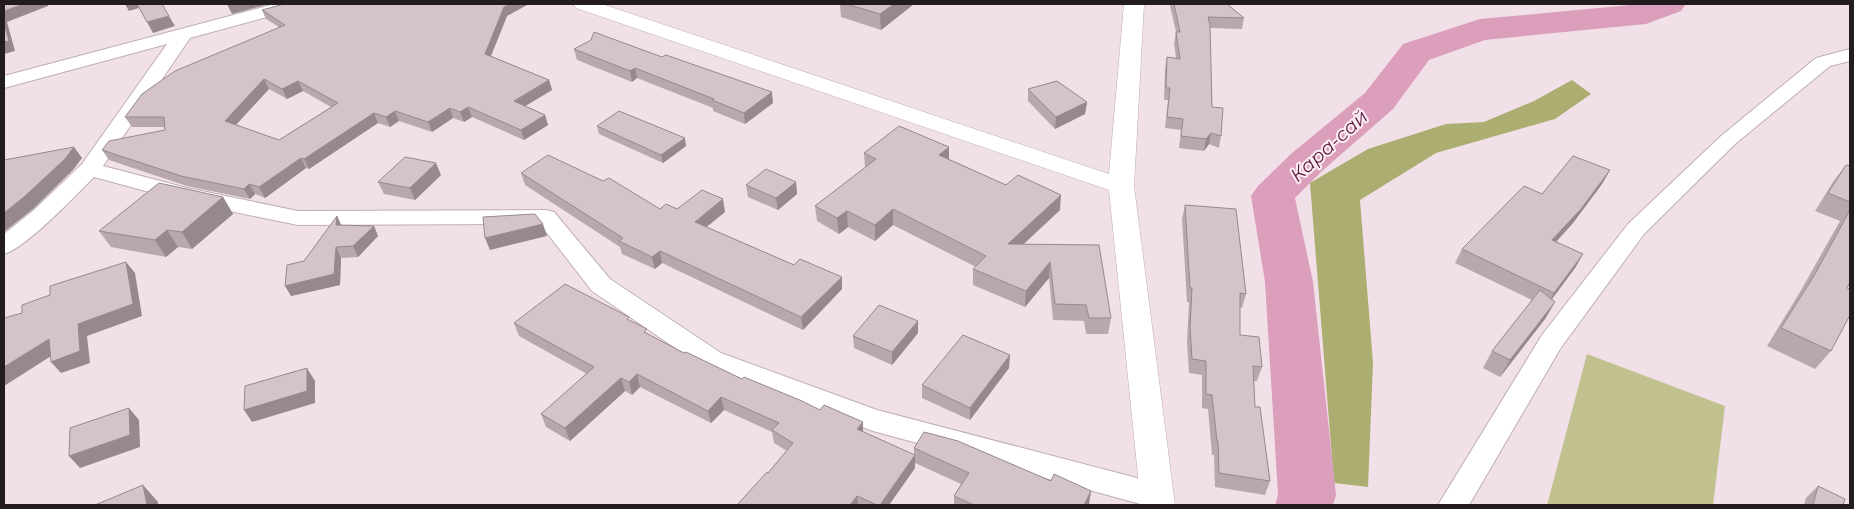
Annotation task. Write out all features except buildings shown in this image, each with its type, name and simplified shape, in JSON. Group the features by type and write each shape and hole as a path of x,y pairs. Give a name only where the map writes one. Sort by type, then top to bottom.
{"main road":[{"path":"583,4 1121,186"},
{"path":"1134,4 1121,186 1157,501"}],"street":[{"path":"4,82 294,4"},
{"path":"4,246 42,215 90,169 184,33"},
{"path":"1453,505 1551,342 1636,228 1728,140 1824,62 1850,55"},
{"path":"1824,62 1850,69"},
{"path":"90,169 186,196 298,218 546,217 601,286 712,360 874,420 1157,501"}],"green space":[{"path":"1572,80 1591,94 1555,119 1436,153 1360,200 1373,363 1368,487 1334,483 1310,183 1368,149 1446,124 1484,122 1534,101"},
{"path":"1587,354 1725,406 1713,505 1547,505"}],"waterway":[{"name":"Кара-сай","path":"1304,505 1307,495 1289,282 1273,196 1307,162 1379,101 1416,52 1480,30 1646,14 1669,4"}]}
